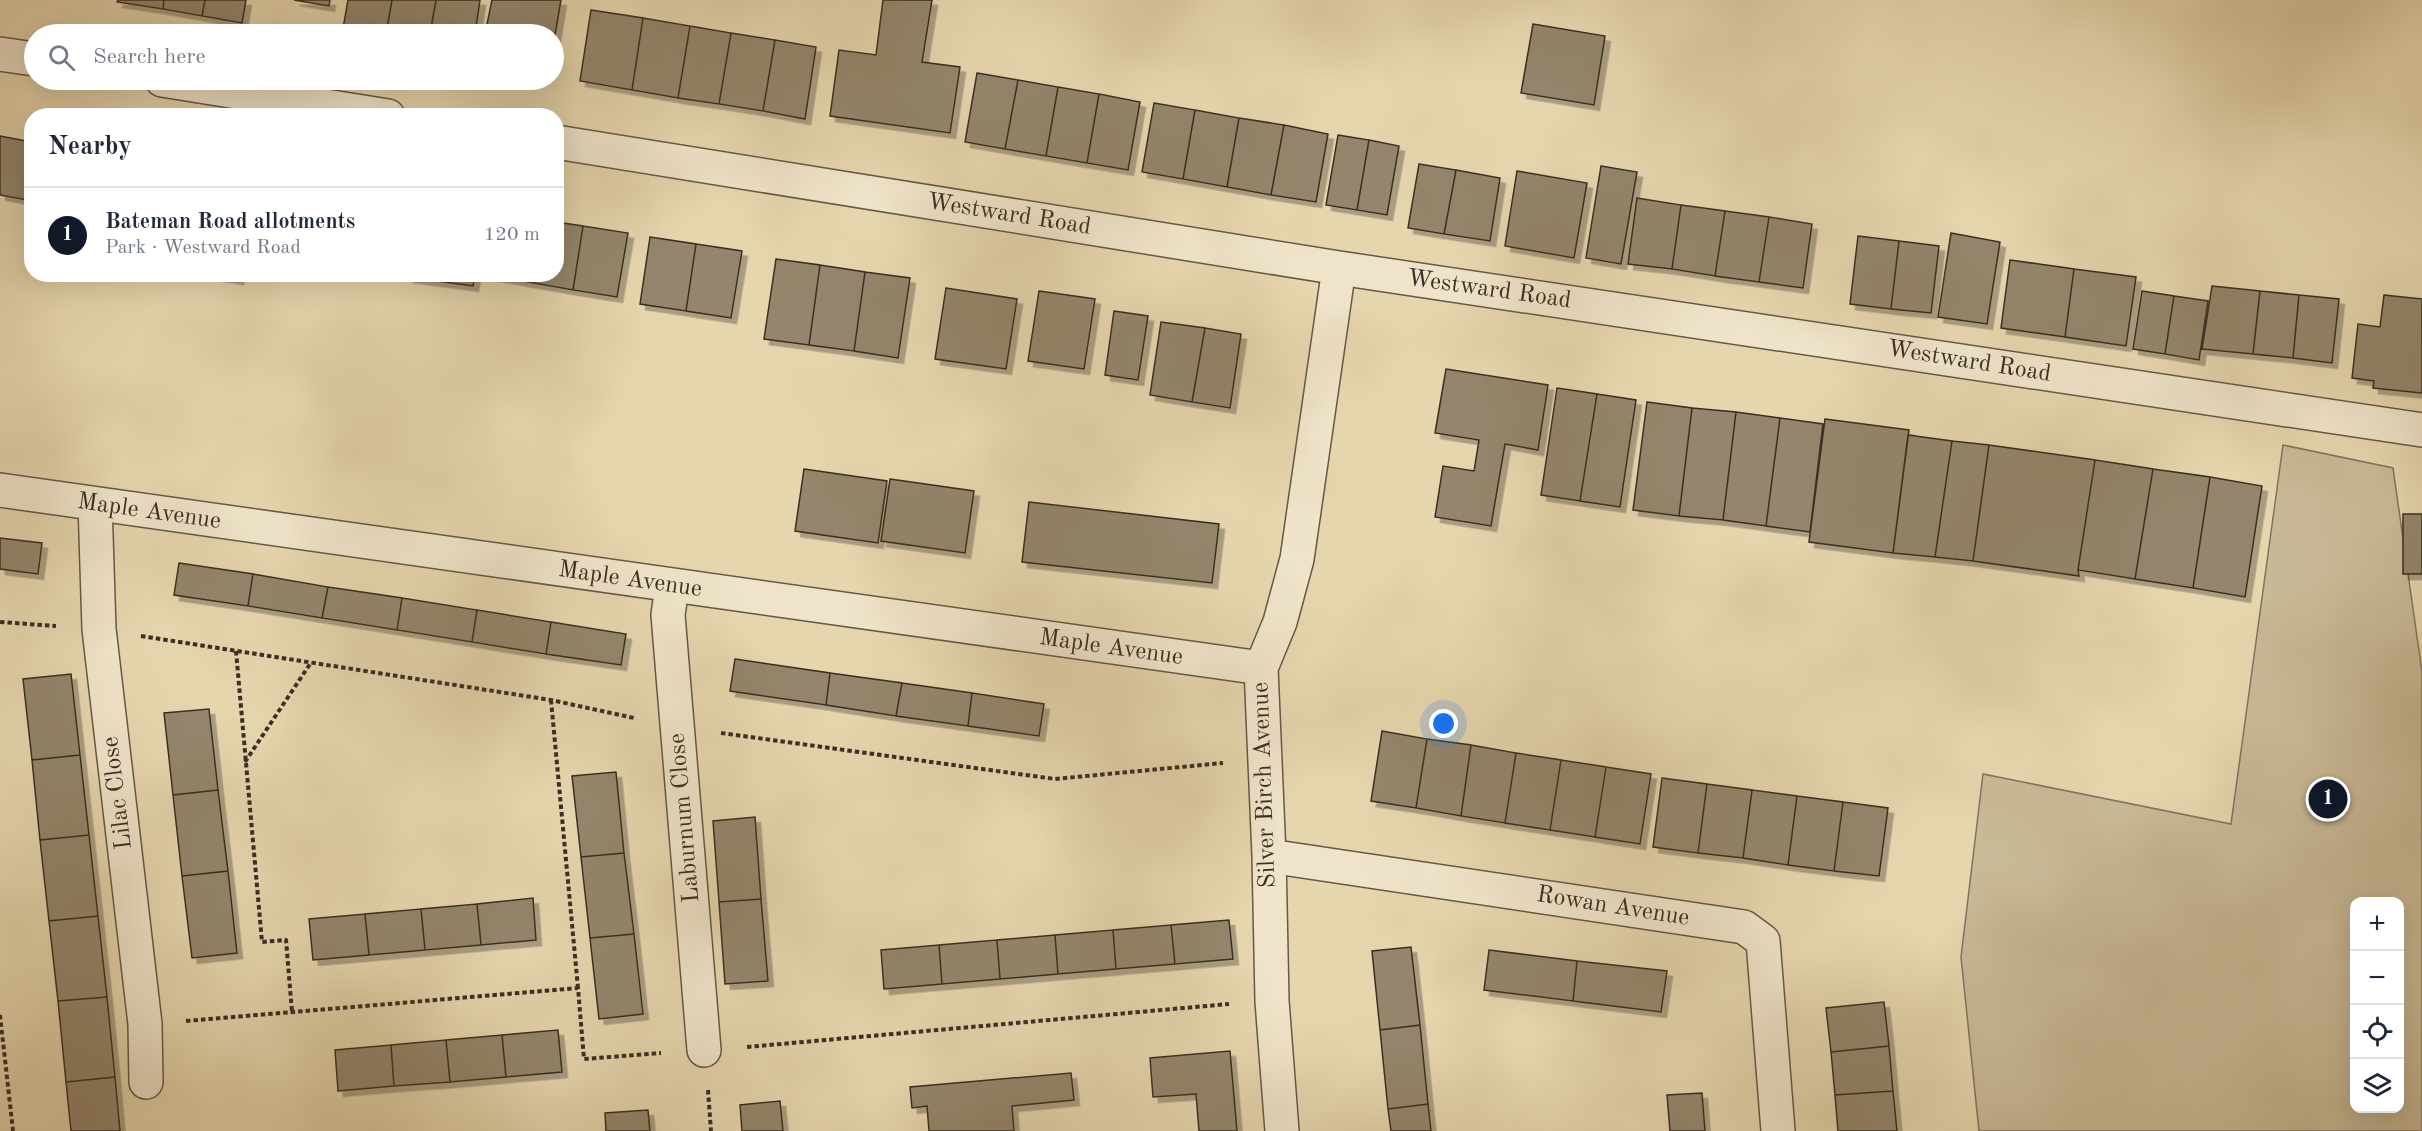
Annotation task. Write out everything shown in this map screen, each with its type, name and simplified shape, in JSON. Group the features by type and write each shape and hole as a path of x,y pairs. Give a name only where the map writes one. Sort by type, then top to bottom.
{"street":[{"path":"0,54 24,58"},
{"path":"224,90 337,108"},
{"name":"Westward Road","path":"564,143 1339,268 2422,430"},
{"name":"Silver Birch Avenue","path":"1282,1131 1272,1001 1269,856 1261,669 1280,622 1297,559 1339,268"},
{"name":"Maple Avenue","path":"0,490 1261,669"},
{"name":"Lilac Close","path":"95,504 99,629 145,1024 146,1082"},
{"name":"Laburnum Close","path":"672,586 668,615 704,1050"},
{"name":"Rowan Avenue","path":"1269,856 1744,927 1763,941 1778,1131"}],"path":[{"path":"292,1012 286,940 262,942 236,651 551,700 677,727 1055,779 1180,768"},
{"path":"245,763 310,664"},
{"path":"551,700 578,988"},
{"path":"0,1015 14,1131"}],"shaded area":[{"path":"2283,445 2393,468 2422,672 2422,1131 1979,1131 1961,957 1983,774 2231,824"}],"building":[{"path":"118,0 164,0 163,9 117,2"},
{"path":"164,0 205,0 202,16 163,9"},
{"path":"205,0 246,0 242,23 202,16"},
{"path":"294,0 330,0 329,6"},
{"path":"348,0 392,0 388,24 344,24"},
{"path":"392,0 436,0 432,24 388,24"},
{"path":"436,0 480,0 476,24 432,24"},
{"path":"492,0 561,0 557,24 487,24"},
{"path":"883,0 932,0 922,62 960,67 950,133 830,116 839,50 876,55"},
{"path":"591,10 643,18 632,90 580,81"},
{"path":"643,18 690,26 678,98 632,90"},
{"path":"1533,24 1605,36 1594,105 1521,93"},
{"path":"690,26 731,33 719,104 678,98"},
{"path":"731,33 775,40 763,111 719,104"},
{"path":"775,40 816,47 805,119 763,111"},
{"path":"977,73 1018,80 1005,149 965,142"},
{"path":"1018,80 1058,87 1046,156 1005,149"},
{"path":"1058,87 1099,94 1087,163 1046,156"},
{"path":"1099,94 1140,102 1128,170 1087,163"},
{"path":"1154,103 1195,110 1183,179 1142,172"},
{"path":"1195,110 1239,118 1227,187 1183,179"},
{"path":"1239,118 1284,125 1271,195 1227,187"},
{"path":"1284,125 1328,134 1316,202 1271,195"},
{"path":"1338,135 1369,140 1357,210 1326,205"},
{"path":"0,136 24,140 24,199 0,195"},
{"path":"1369,140 1399,146 1387,215 1357,210"},
{"path":"1419,164 1456,170 1444,234 1408,228"},
{"path":"1601,166 1637,172 1621,264 1586,258"},
{"path":"1456,170 1500,178 1490,241 1444,234"},
{"path":"1517,171 1587,183 1574,258 1505,246"},
{"path":"1637,198 1681,205 1672,269 1628,264"},
{"path":"1681,205 1725,211 1715,276 1672,269"},
{"path":"1725,211 1769,217 1759,282 1715,276"},
{"path":"1769,217 1812,224 1803,288 1759,282"},
{"path":"564,223 583,226 573,290 528,282 564,282"},
{"path":"583,226 628,233 617,297 573,290"},
{"path":"1951,233 2000,242 1987,324 1938,317"},
{"path":"1858,236 1899,241 1891,309 1850,304"},
{"path":"650,237 696,244 686,311 640,304"},
{"path":"1899,241 1939,246 1931,313 1891,309"},
{"path":"696,244 742,251 731,318 686,311"},
{"path":"776,259 820,265 809,345 764,339"},
{"path":"2010,260 2074,269 2065,337 2001,328"},
{"path":"820,265 865,272 854,351 809,345"},
{"path":"2074,269 2136,277 2126,346 2065,337"},
{"path":"865,272 910,278 898,358 854,351"},
{"path":"444,282 474,282 473,286"},
{"path":"2212,286 2260,291 2253,354 2202,349"},
{"path":"946,288 1017,299 1006,369 935,359"},
{"path":"1039,291 1095,299 1084,369 1028,361"},
{"path":"2142,291 2174,296 2165,354 2133,349"},
{"path":"2260,291 2299,295 2293,358 2253,354"},
{"path":"2299,295 2339,299 2332,363 2293,358"},
{"path":"2384,295 2422,299 2422,393 2373,388 2374,381 2352,378 2358,324 2380,327"},
{"path":"2174,296 2208,301 2199,360 2165,354"},
{"path":"1114,311 1148,316 1138,380 1105,375"},
{"path":"1161,322 1205,328 1192,402 1150,395"},
{"path":"1205,328 1241,334 1230,408 1192,402"},
{"path":"1446,369 1548,385 1538,450 1505,444 1491,526 1435,517 1443,466 1474,471 1479,440 1435,433"},
{"path":"1557,388 1597,394 1580,501 1541,495"},
{"path":"1597,394 1636,400 1620,507 1580,501"},
{"path":"1647,402 1692,408 1679,516 1633,510"},
{"path":"1692,408 1736,412 1723,520 1679,516"},
{"path":"1736,412 1780,418 1766,526 1723,520"},
{"path":"1780,418 1823,424 1810,532 1766,526"},
{"path":"1825,419 1909,430 1893,553 1809,542"},
{"path":"1908,435 1952,441 1935,557 1893,553"},
{"path":"1952,441 1989,445 1973,561 1935,557"},
{"path":"1989,445 2095,460 2078,570 2079,576 1973,561"},
{"path":"2095,460 2153,469 2135,579 2078,570"},
{"path":"804,469 887,481 878,543 795,531"},
{"path":"2153,469 2210,477 2193,588 2135,579"},
{"path":"2210,477 2262,486 2245,597 2193,588"},
{"path":"890,479 974,491 965,553 881,541"},
{"path":"1029,502 1219,524 1212,583 1022,562"},
{"path":"2403,514 2422,514 2422,574 2403,574"},
{"path":"0,538 42,543 38,574 0,569"},
{"path":"179,563 253,574 248,606 174,595"},
{"path":"253,574 328,587 322,618 248,606"},
{"path":"328,587 402,598 397,630 322,618"},
{"path":"402,598 477,610 472,642 397,630"},
{"path":"477,610 551,622 546,654 472,642"},
{"path":"551,622 626,634 621,665 546,654"},
{"path":"735,659 830,673 826,705 730,691"},
{"path":"830,673 902,683 896,716 826,705"},
{"path":"71,674 80,755 32,760 23,679"},
{"path":"902,683 972,693 968,726 896,716"},
{"path":"972,693 1044,704 1039,736 968,726"},
{"path":"209,709 218,790 173,795 164,713"},
{"path":"1382,731 1427,739 1416,808 1371,801"},
{"path":"1427,739 1471,745 1461,816 1416,808"},
{"path":"1471,745 1516,753 1505,823 1461,816"},
{"path":"1516,753 1561,760 1550,830 1505,823"},
{"path":"80,755 89,835 40,840 32,760"},
{"path":"1561,760 1606,767 1595,837 1550,830"},
{"path":"1606,767 1651,774 1640,844 1595,837"},
{"path":"616,772 624,853 581,857 572,776"},
{"path":"1662,778 1707,784 1698,853 1653,847"},
{"path":"1707,784 1752,790 1743,858 1698,853"},
{"path":"218,790 228,871 182,876 173,795"},
{"path":"1752,790 1797,796 1788,865 1743,858"},
{"path":"1797,796 1843,802 1834,871 1788,865"},
{"path":"1843,802 1888,808 1879,876 1834,871"},
{"path":"755,817 761,899 719,902 713,821"},
{"path":"89,835 98,916 49,921 40,840"},
{"path":"624,853 634,934 590,938 581,857"},
{"path":"228,871 237,953 192,958 182,876"},
{"path":"533,898 536,940 481,945 477,904"},
{"path":"761,899 768,981 725,984 719,902"},
{"path":"477,904 481,945 425,950 421,909"},
{"path":"421,909 425,950 369,955 365,914"},
{"path":"365,914 369,955 313,960 309,919"},
{"path":"98,916 107,997 58,1001 49,921"},
{"path":"1229,920 1233,959 1175,964 1171,925"},
{"path":"1171,925 1175,964 1116,969 1113,930"},
{"path":"1113,930 1116,969 1058,974 1055,935"},
{"path":"634,934 643,1014 599,1019 590,938"},
{"path":"1055,935 1058,974 1000,979 997,940"},
{"path":"997,940 1000,979 942,984 939,945"},
{"path":"939,945 942,984 884,989 881,950"},
{"path":"1411,947 1420,1025 1380,1030 1372,951"},
{"path":"1489,950 1577,961 1573,1001 1484,990"},
{"path":"1577,961 1667,971 1661,1012 1573,1001"},
{"path":"107,997 115,1077 66,1082 58,1001"},
{"path":"1884,1002 1889,1046 1831,1052 1826,1008"},
{"path":"1420,1025 1428,1104 1388,1109 1380,1030"},
{"path":"558,1030 562,1072 506,1077 502,1035"},
{"path":"502,1035 506,1077 450,1082 446,1040"},
{"path":"446,1040 450,1082 394,1086 391,1045"},
{"path":"391,1045 394,1086 338,1091 335,1050"},
{"path":"1889,1046 1893,1091 1835,1095 1831,1052"},
{"path":"1230,1051 1237,1131 1199,1131 1196,1094 1153,1097 1150,1058"},
{"path":"1071,1073 1074,1100 1012,1106 1014,1131 929,1131 927,1106 912,1108 910,1087"},
{"path":"115,1077 120,1131 71,1131 66,1082"},
{"path":"1893,1091 1897,1131 1838,1131 1835,1095"},
{"path":"1702,1093 1705,1131 1670,1131 1667,1095"},
{"path":"780,1101 783,1131 742,1131 740,1105"},
{"path":"1428,1104 1431,1131 1391,1131 1388,1109"},
{"path":"648,1110 650,1131 606,1131 605,1113"}],"place":[{"name":"Bateman Road allotments","path":"2328,799"}]}
